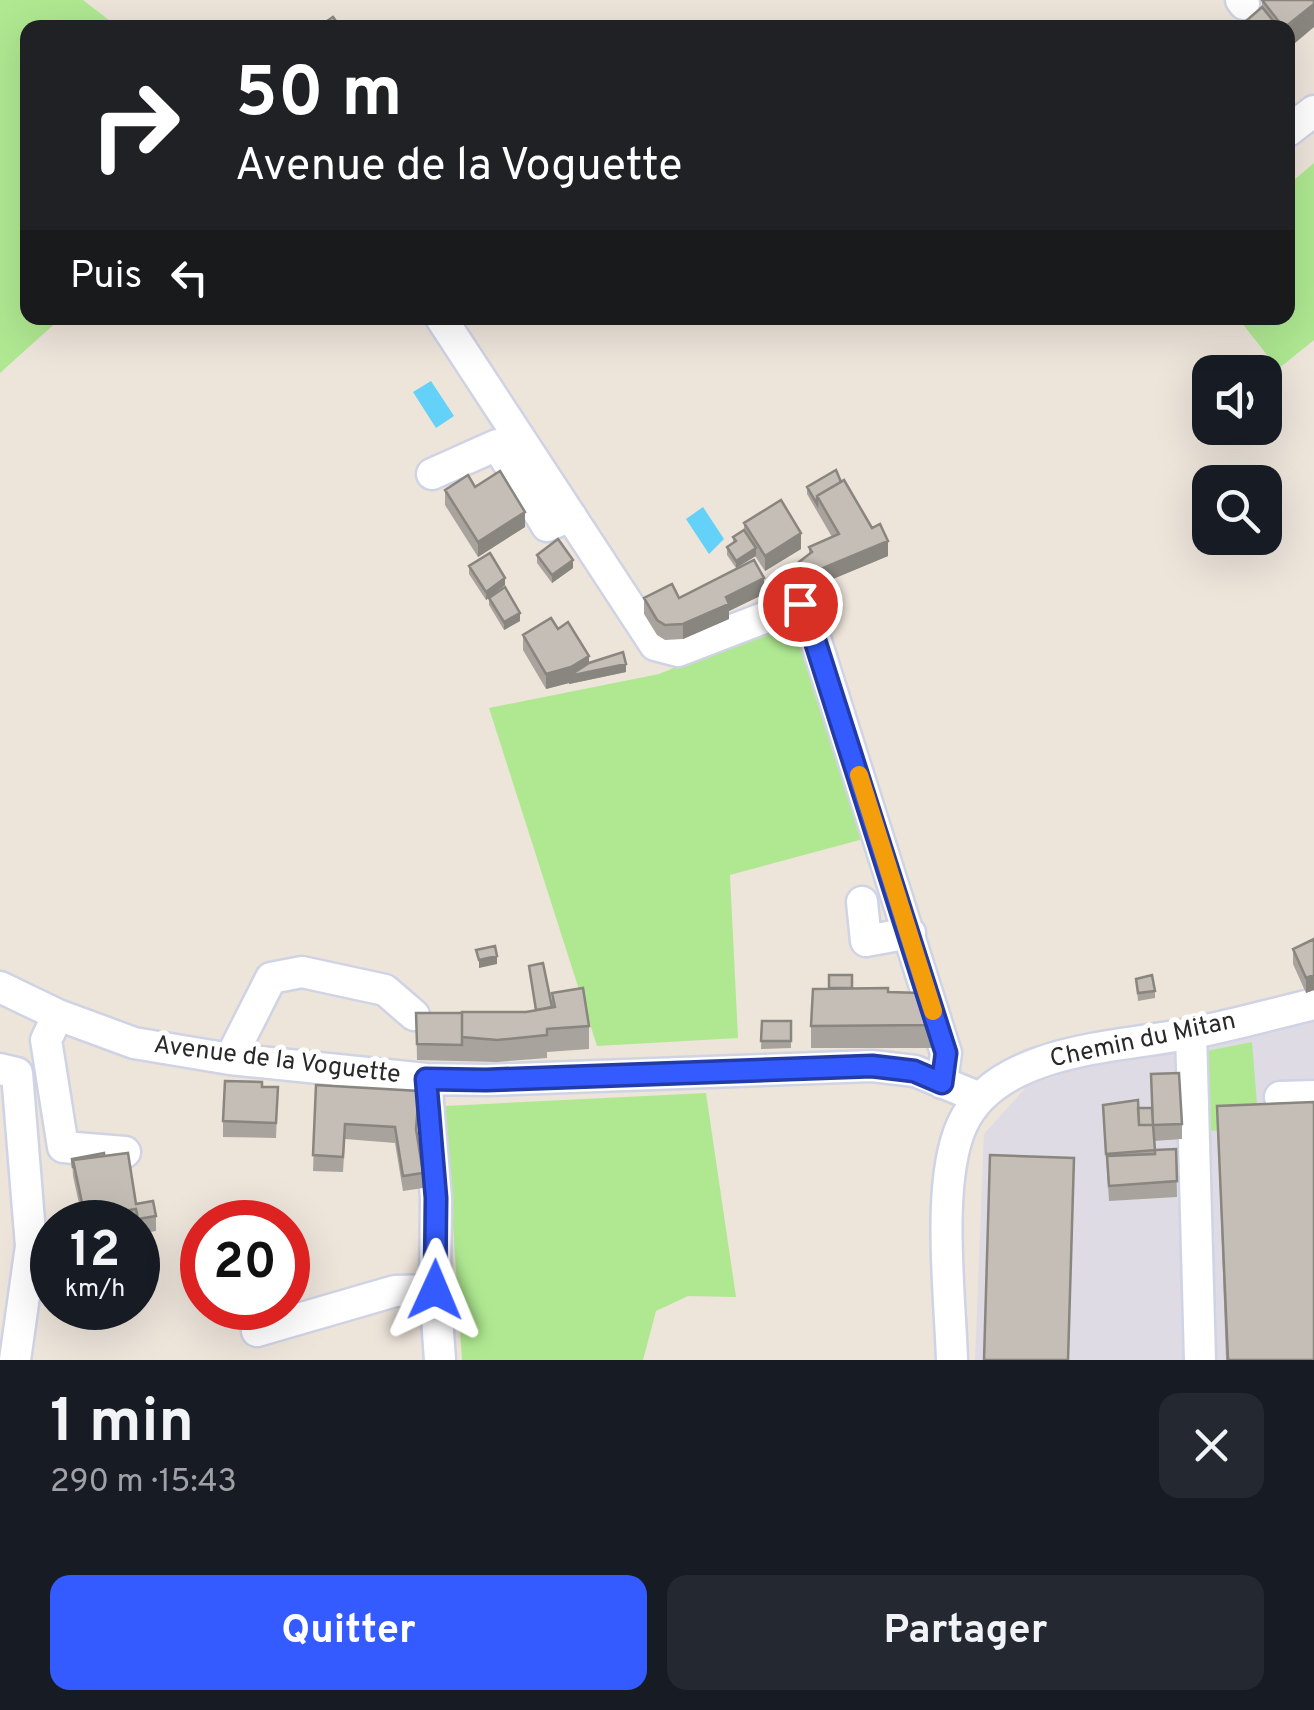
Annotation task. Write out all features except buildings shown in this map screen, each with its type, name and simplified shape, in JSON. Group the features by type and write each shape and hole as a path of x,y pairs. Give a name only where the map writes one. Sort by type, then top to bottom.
{"street":[{"path":"446,325 655,645 678,651 795,596 808,619 910,933 946,1053 942,1083"},
{"path":"432,474 497,445 547,526 571,516"},
{"path":"862,902 866,941 910,933"},
{"path":"230,1059 271,978 302,972 385,990 414,1015"},
{"name":"Avenue de la Voguette","path":"0,987 58,1016 134,1043 230,1059 426,1079 486,1080 872,1066 914,1071 980,1098"},
{"name":"Chemin du Mitan","path":"980,1098 1038,1063 1071,1052 1190,1034 1314,1004"},
{"path":"58,1016 46,1040 63,1148 125,1152"},
{"path":"1190,1034 1200,1360"},
{"path":"0,1069 16,1073 30,1246 15,1360"},
{"path":"426,1079 436,1198 435,1290 440,1360"},
{"path":"1280,1097 1314,1096"},
{"path":"952,1360 947,1184 963,1123 980,1098"},
{"path":"257,1331 394,1291 435,1290"}],"shaded area":[{"path":"1314,1021 1314,1360 975,1360 984,1134 1028,1085 1108,1059"}],"green space":[{"path":"0,0 83,0 109,20 20,20 20,325 53,325 0,373"},
{"path":"1314,163 1314,340 1282,366 1282,355 1267,355 1243,325 1295,325 1295,179"},
{"path":"789,621 799,625 867,838 730,875 738,1038 597,1046 489,708 659,674"},
{"path":"1252,1042 1259,1129 1206,1131 1206,1051"},
{"path":"706,1093 736,1297 688,1296 656,1311 643,1360 462,1360 445,1106"}],"water":[{"path":"431,381 454,416 436,428 413,392"},
{"path":"703,507 724,539 709,554 686,519"}],"slow traffic":[{"path":"859,775 933,1011"}],"route":[{"path":"435,1290 436,1198 426,1079 872,1066 914,1071 942,1083 946,1053 800,604"}]}
